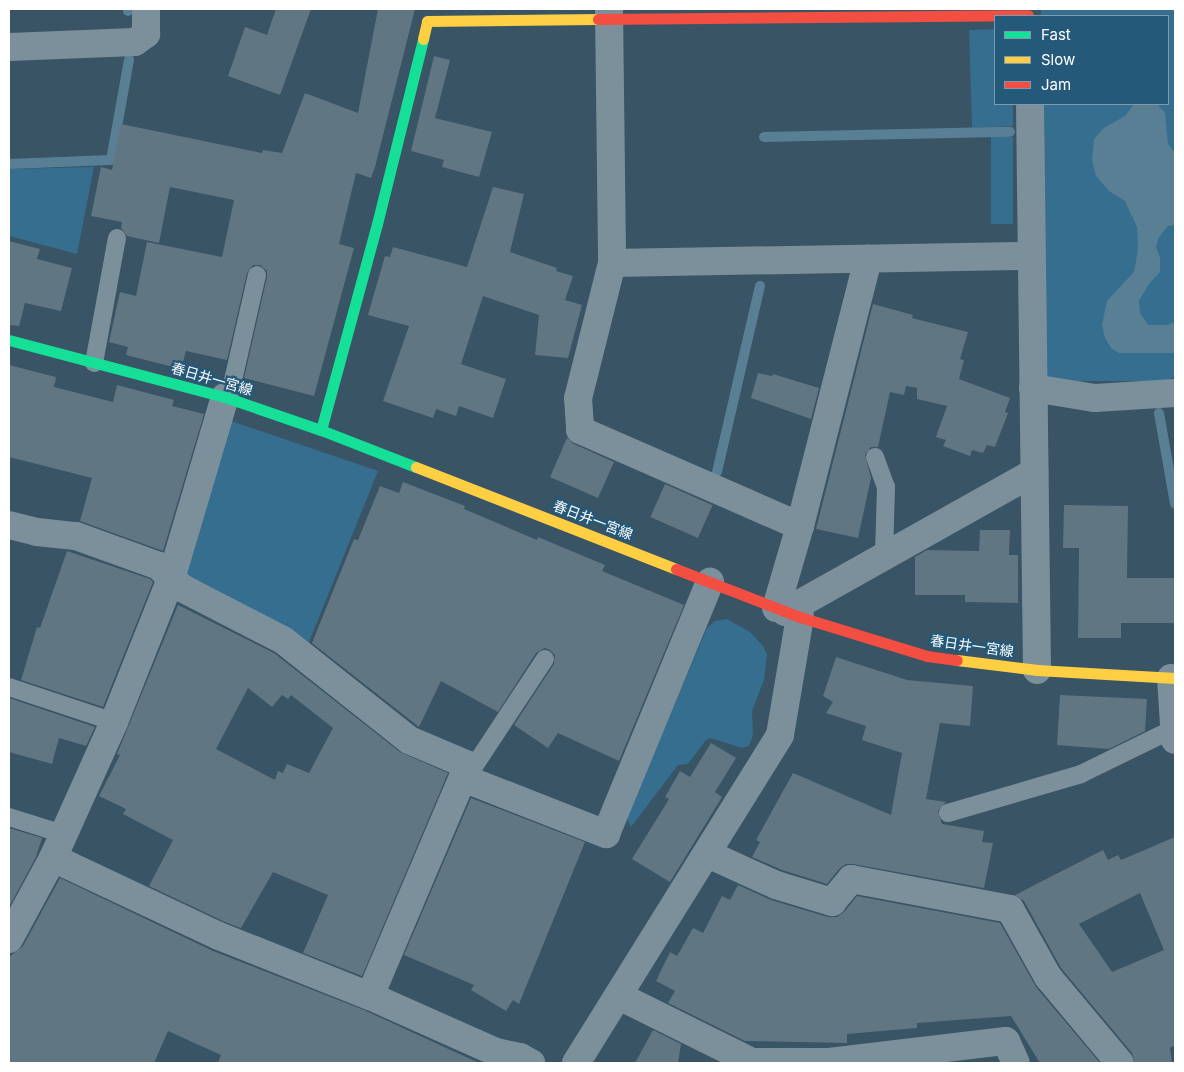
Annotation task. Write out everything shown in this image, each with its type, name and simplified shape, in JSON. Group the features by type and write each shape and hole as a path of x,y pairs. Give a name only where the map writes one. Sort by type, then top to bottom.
{"main road":[{"path":"322,430 377,224 427,15 1028,13"},
{"name":"春日井一宮線","path":"9,340 227,398 322,430 787,612 927,656 1036,670 1173,678"}],"street":[{"path":"9,47 135,42 146,34 146,9"},
{"path":"609,14 612,263 578,398 580,430 800,526"},
{"path":"1030,105 1036,670"},
{"path":"612,263 1031,256"},
{"path":"576,1063 708,854 780,735 787,612 800,526 868,259"},
{"path":"1033,388 1095,398 1175,393"},
{"path":"9,939 53,858 114,722 171,580 227,398"},
{"path":"787,612 1034,472"},
{"path":"9,525 37,532 76,536 159,566 171,580 184,589 283,640 409,740 465,771 606,834 710,582"},
{"path":"1173,678 1175,734"},
{"path":"370,996 465,771"},
{"path":"708,854 776,886 832,902 851,879 1010,908 1048,977 1120,1063"},
{"path":"53,858 219,936 370,996 493,1058 520,1057 531,1063"},
{"path":"619,996 752,1062 829,1062 1006,1040 1016,1063"}],"lane":[{"path":"94,363 117,238"},
{"path":"227,398 257,275"},
{"path":"875,457 886,487 884,556"},
{"path":"465,771 475,765 544,659"},
{"path":"9,687 114,722"},
{"path":"948,814 1081,774 1175,734"},
{"path":"9,817 63,834"}],"shaded area":[{"path":"1041,9 1175,9 1175,376 1168,381 1063,381 1044,376 1042,105 1169,105 1169,15 1041,15"},
{"path":"994,29 994,105 1013,105 1013,126 972,128 969,30"},
{"path":"1133,105 1158,105 1165,113 1168,144 1175,153 1175,225 1168,226 1159,237 1156,247 1160,258 1160,272 1149,284 1139,301 1140,313 1148,325 1168,325 1175,322 1175,353 1119,353 1111,348 1105,338 1102,325 1107,301 1134,272 1138,250 1137,227 1125,201 1109,191 1096,176 1092,160 1094,139 1104,128 1125,116"},
{"path":"991,137 1013,137 1013,224 991,224"},
{"path":"94,167 77,254 9,236 9,169"},
{"path":"228,420 378,471 307,647 180,572"},
{"path":"727,619 750,632 763,646 767,655 764,680 752,711 753,735 749,746 742,748 711,738 706,740 688,764 678,765 631,827 627,819 631,807 707,628 715,621"}],"building":[{"path":"276,9 311,9 280,95 228,76 245,27 267,35"},
{"path":"378,9 415,9 375,167 371,178 356,173 339,244 354,248 314,396 244,378 267,277 267,271 260,265 253,265 247,273 227,360 186,351 181,369 126,355 128,347 109,342 120,292 136,296 147,242 222,257 234,200 170,187 159,243 127,236 121,228 122,222 91,216 101,167 112,170 121,124 262,153 263,150 282,153 305,93 358,113"},
{"path":"434,56 450,60 435,118 492,132 479,177 442,167 444,160 411,151"},
{"path":"493,187 524,194 510,252 557,268 556,271 573,276 565,300 582,305 568,358 535,355 539,315 483,296 461,364 506,379 493,418 459,406 456,416 436,409 433,418 383,401 409,326 368,315 385,256 390,257 393,247 467,267"},
{"path":"9,241 40,249 37,259 72,268 61,311 25,303 19,326 9,325"},
{"path":"873,304 913,315 912,318 968,332 960,359 964,360 959,379 1010,398 1005,412 1008,413 995,447 987,445 983,453 972,450 970,456 943,446 946,440 936,437 947,406 917,399 917,388 906,386 904,395 890,392 878,447 871,447 865,455 871,478 858,538 816,529"},
{"path":"9,365 56,377 54,387 113,402 117,385 174,400 172,406 204,414 163,551 80,521 92,478 9,457"},
{"path":"758,373 772,376 773,374 819,388 811,419 751,398"},
{"path":"567,438 574,444 614,462 598,498 550,477"},
{"path":"403,482 465,506 464,509 537,540 538,537 605,565 602,571 684,605 619,761 558,733 548,748 514,725 554,664 555,655 545,648 536,653 498,712 441,681 419,727 312,643 354,539 358,540 380,486 399,493"},
{"path":"665,484 713,505 698,538 650,517"},
{"path":"1064,505 1128,506 1127,578 1175,578 1175,623 1121,623 1121,638 1078,638 1079,548 1063,548"},
{"path":"980,530 1010,530 1009,555 1018,555 1018,603 965,602 965,595 915,595 915,557 927,550 979,551"},
{"path":"67,551 150,579 153,582 103,707 21,680 37,627 40,628"},
{"path":"178,605 274,653 400,752 448,773 362,976 303,953 328,895 273,872 241,928 149,886 173,840 123,814 126,809 99,796 120,755 117,754","holes":["248,688 272,707 282,695 288,699 291,695 333,728 309,773 287,764 283,773 278,771 275,780 216,749"]},
{"path":"836,657 907,680 973,686 970,726 940,723 926,799 946,802 938,811 942,824 984,831 982,842 993,843 984,888 853,864 846,864 839,869 827,884 782,870 752,857 760,842 756,840 793,773 891,815 902,753 862,740 866,726 826,713 833,702 823,696"},
{"path":"1060,695 1147,699 1145,731 1109,749 1057,745"},
{"path":"9,698 95,727 86,746 59,738 52,764 9,752"},
{"path":"711,743 736,758 715,792 722,797 670,882 632,859 669,799 665,797 680,771 690,777"},
{"path":"471,798 585,842 519,1004 513,1000 506,1011 471,990 474,985 404,955"},
{"path":"9,828 42,838 36,857 9,907"},
{"path":"1175,837 1175,1045 1170,1048 1172,1063 1135,1063 1132,1053 1061,968 1024,901 1015,895 1103,850 1108,860 1118,855 1121,860","holes":["1140,893 1164,950 1112,972 1079,924"]},
{"path":"60,878 213,951 364,1010 479,1063 218,1063 221,1055 168,1031 154,1063 9,1063 9,957 23,946"},
{"path":"738,885 771,900 828,917 837,917 844,912 857,896 1000,923 1036,987 1100,1063 1040,1063 1011,1016 917,1023 917,1028 847,1034 847,1043 745,1041 668,1003 675,991 656,981 670,952 677,956 693,928 703,933 722,896 730,900"},
{"path":"653,1030 681,1044 678,1063 635,1063"}],"waterway":[{"path":"9,164 111,160 129,60"},
{"path":"764,137 1010,132"},
{"path":"717,472 760,286"},
{"path":"1159,413 1175,504"}],"traffic: fast":[{"path":"321,430 377,224 423,39"},
{"path":"9,340 225,397 321,430 416,467"}],"traffic: slow":[{"path":"423,39 427,21 598,19"},
{"path":"416,467 676,569"},
{"path":"957,660 1037,670 1175,678"}],"traffic: jam":[{"path":"598,19 994,15"},
{"path":"676,569 800,617 927,656 957,660"}]}
